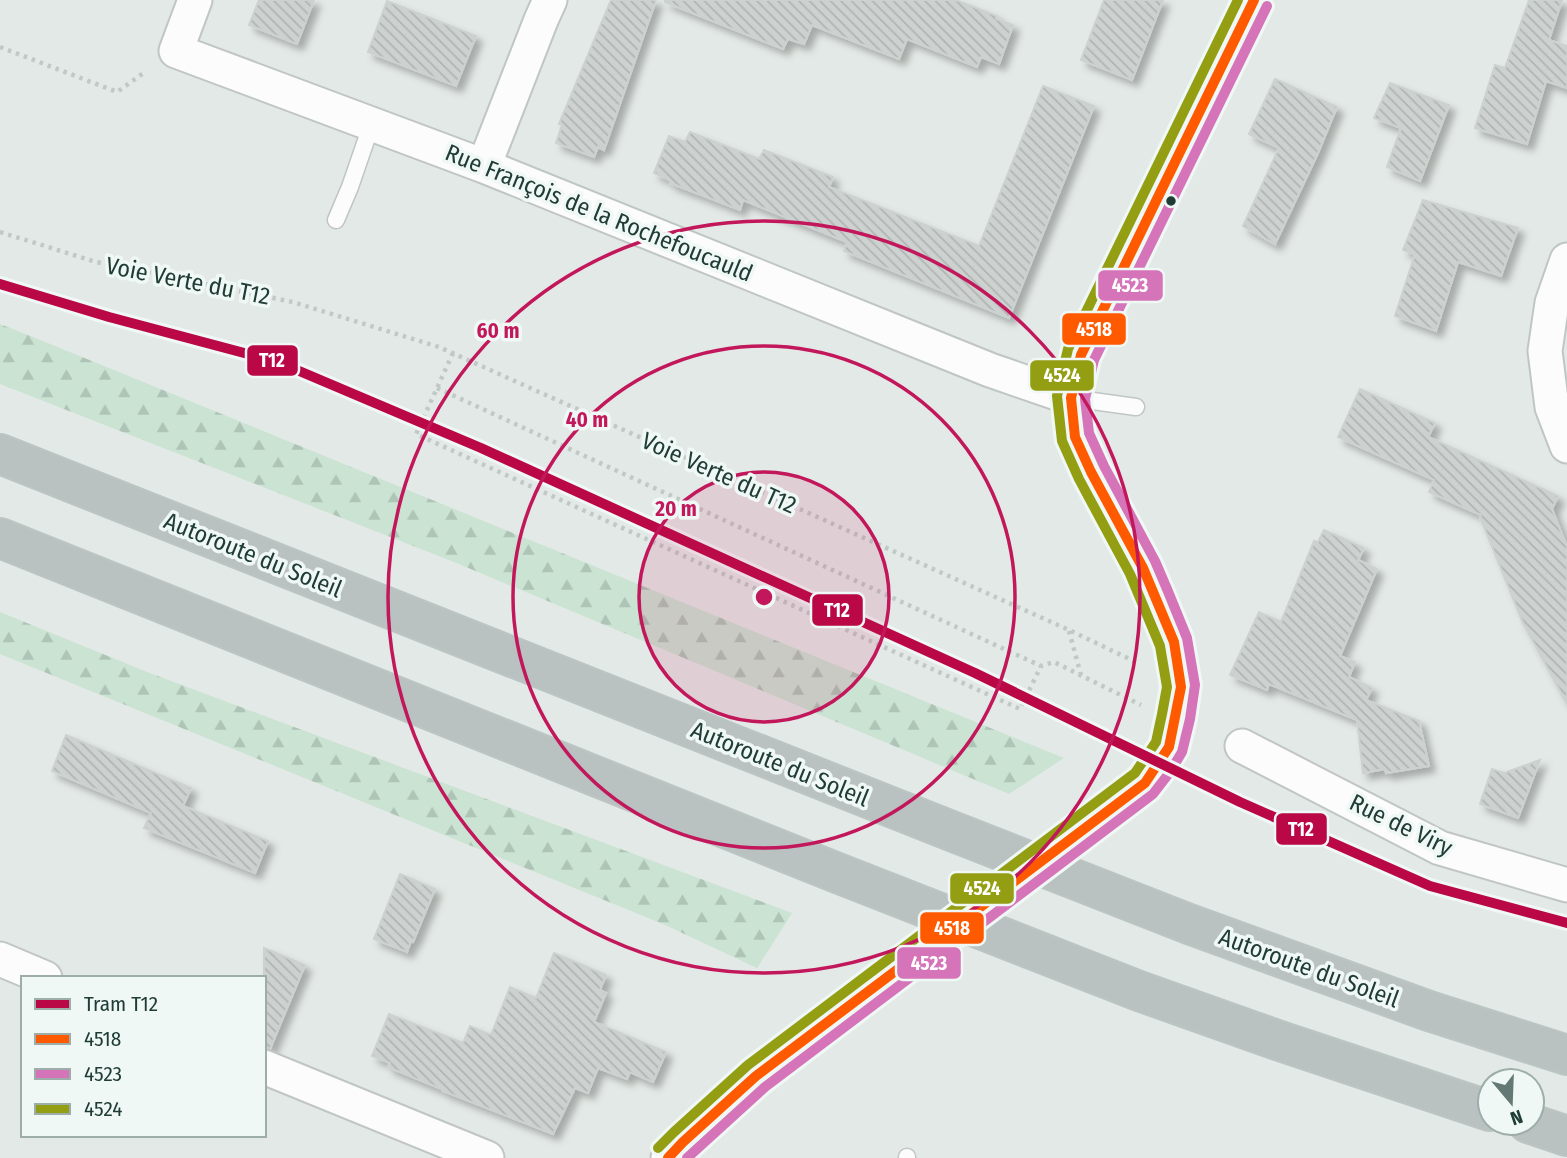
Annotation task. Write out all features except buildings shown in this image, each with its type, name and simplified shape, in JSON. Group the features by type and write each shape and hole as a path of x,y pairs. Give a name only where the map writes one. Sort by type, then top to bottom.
{"highway":[{"name":"Autoroute du Soleil","path":"0,454 1189,924 1429,1011 1567,1055"},
{"path":"0,538 1139,991 1476,1106"},
{"path":"1546,1129 1567,1136"}],"street":[{"path":"176,51 195,0"},
{"path":"484,166 550,0"},
{"path":"668,1158 756,1076 1145,783 1168,747 1181,687 1174,642 1143,568 1075,437 1071,398 1081,355 1255,0"},
{"name":"Rue François de la Rochefoucauld","path":"176,51 484,166 990,370 1071,398"},
{"path":"1567,260 1552,303 1545,351 1552,407 1567,446"},
{"name":"Rue de Viry","path":"1242,746 1440,848 1567,885"},
{"path":"0,959 40,976"},
{"path":"266,1068 488,1158"}],"lane":[{"path":"336,220 372,123"},
{"path":"1071,398 1136,407"}],"path":[{"path":"0,47 117,92 176,51"},
{"name":"Voie Verte du T12","path":"0,232 96,262 293,302 439,347 1069,630 1081,675"},
{"path":"453,353 416,434 1020,709 1041,666"},
{"path":"437,388 1041,666 1054,662 1141,705"}],"green space":[{"path":"0,324 1064,758 1009,794 454,562 0,384"},
{"path":"0,612 147,672 792,913 757,968 663,924 0,654"}],"tram line":[{"name":"T12","path":"0,284 109,317 278,362 481,448 975,673 1240,802 1430,886 1567,923"}],"transit line":[{"name":"4524","path":"658,1148 748,1065 1135,773 1156,742 1167,687 1160,646 1130,574 1079,479 1062,441 1057,396 1068,349 1238,0"},
{"name":"4518","path":"668,1158 756,1076 1145,783 1169,747 1181,687 1174,642 1143,568 1075,437 1071,398 1081,355 1254,0"},
{"name":"4523","path":"687,1158 765,1087 1153,794 1182,752 1195,685 1187,638 1155,561 1089,433 1085,399 1094,360 1267,6"}]}
